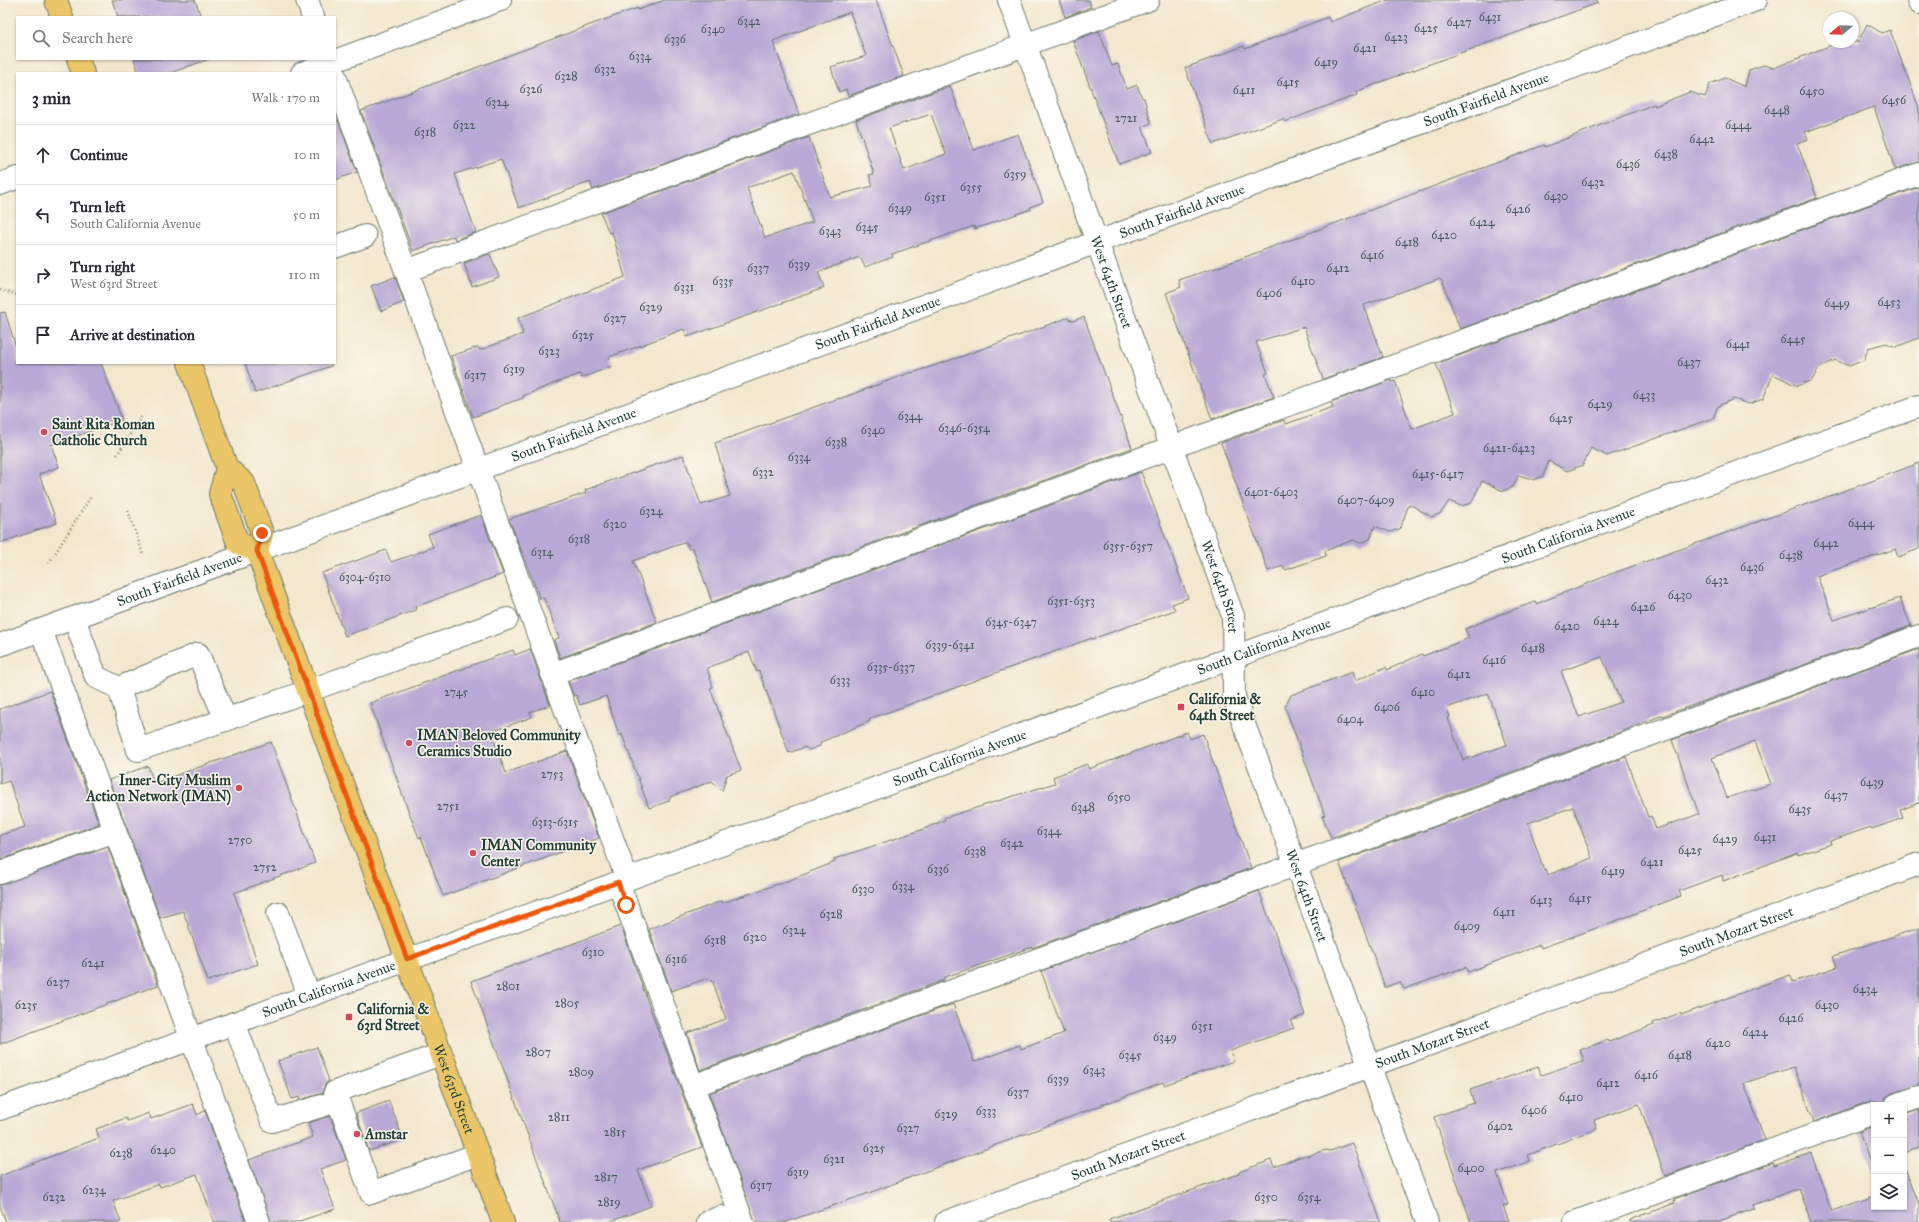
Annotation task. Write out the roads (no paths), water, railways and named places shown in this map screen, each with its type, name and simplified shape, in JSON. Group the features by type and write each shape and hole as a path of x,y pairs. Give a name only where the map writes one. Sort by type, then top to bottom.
{"main road":[{"path":"56,0 62,16"},
{"path":"78,60 83,72"},
{"path":"189,364 227,468 220,494 227,515 238,543 257,551"},
{"name":"West 63rd Street","path":"257,551 503,1222"}],"street":[{"path":"307,0 314,16"},
{"path":"308,72 332,68 500,0"},
{"name":"West 64th Street","path":"1009,0 1233,616 1235,656 1234,697 1427,1222"},
{"path":"406,272 1148,0"},
{"name":"South Fairfield Avenue","path":"0,645 1756,0"},
{"path":"336,79 552,674 693,1086 742,1222"},
{"path":"552,674 1919,174"},
{"path":"0,184 16,178"},
{"path":"336,246 365,236"},
{"name":"South California Avenue","path":"0,1109 1919,406"},
{"path":"74,618 96,677 118,688 138,750 308,691 507,619"},
{"path":"41,630 259,1222"},
{"path":"693,1086 1919,636"},
{"path":"118,688 198,654 226,720"},
{"path":"0,873 115,831"},
{"name":"South Mozart Street","path":"946,1222 1919,864"},
{"path":"278,913 309,995"},
{"path":"234,1023 272,1121 338,1101"},
{"path":"441,1054 335,1092 371,1193 478,1154"},
{"path":"1905,1102 1919,1097"},
{"path":"1575,1222 1871,1114"}],"place":[{"name":"Saint Rita Roman Catholic Church","path":"44,432"},
{"name":"California & 64th Street","path":"1181,707"},
{"name":"IMAN Beloved Community Ceramics Studio","path":"409,743"},
{"name":"Inner-City Muslim Action Network (IMAN)","path":"239,788"},
{"name":"IMAN Community Center","path":"473,853"},
{"name":"California & 63rd Street","path":"349,1017"},
{"name":"Amstar","path":"357,1134"}]}
